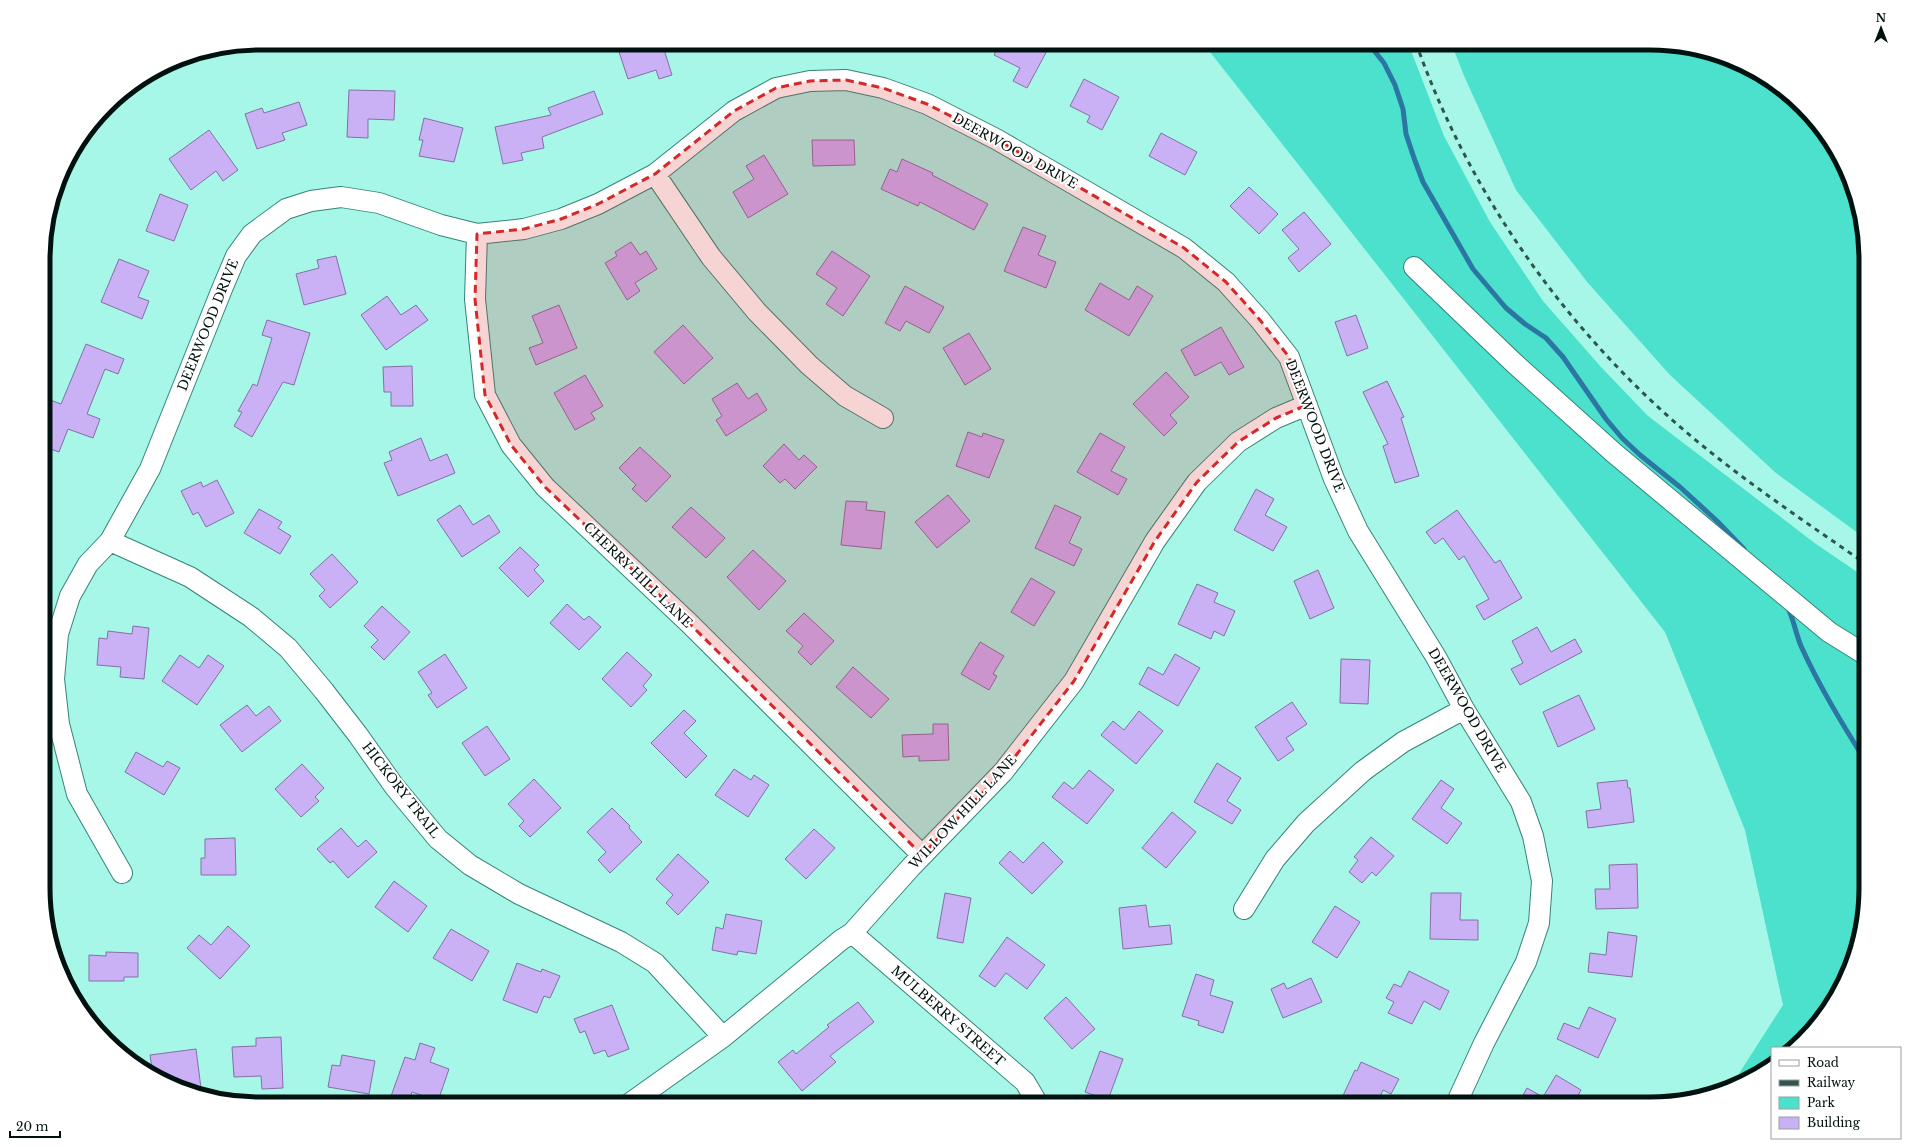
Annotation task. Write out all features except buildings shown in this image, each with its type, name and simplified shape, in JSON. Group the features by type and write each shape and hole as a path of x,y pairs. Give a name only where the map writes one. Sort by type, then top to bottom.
{"street":[{"name":"DEERWOOD DRIVE","path":"122,874 77,794 59,724 54,679 58,634 70,596 88,564 110,541 150,469 236,256 252,234 269,220 286,209 311,201 341,197 379,203 441,225 477,234 524,228 561,219 598,204 655,174 734,110 776,88 810,81 846,80 883,88 927,104 996,139 1184,248 1226,282 1260,320 1289,357 1334,479 1358,531 1436,656 1464,709 1520,802 1533,836 1542,881 1539,923 1526,962 1484,1043 1459,1097"},
{"path":"655,174 711,257 757,312 809,365 845,396 883,418"},
{"name":"CHERRY HILL LANE","path":"477,234 475,299 485,395 511,446 545,486 690,623 922,855"},
{"path":"1414,266 1514,363 1614,453 1829,632 1859,651"},
{"name":"WILLOW HILL LANE","path":"639,1097 723,1037 841,940 852,933 922,855 1004,772 1074,681 1155,540 1197,482 1238,442 1276,418 1307,406"},
{"name":"HICKORY TRAIL","path":"110,541 190,577 251,617 288,648 358,734 394,786 438,839 470,865 519,894 621,942 655,963 723,1037"},
{"path":"1244,909 1275,859 1306,823 1363,771 1403,742 1464,709"},
{"name":"MULBERRY STREET","path":"852,933 1025,1082 1034,1097"}],"highlighted area":[{"path":"846,80 883,88 927,104 996,139 1184,248 1226,282 1260,320 1289,357 1307,405 1276,418 1238,442 1197,482 1155,541 1074,681 1003,772 922,855 689,623 545,487 511,445 485,395 475,299 477,234 524,229 561,219 598,204 655,174 734,111 776,88 810,81"}],"green space":[{"path":"1208,50 1411,50 1444,136 1490,222 1543,301 1601,367 1648,416 1816,544 1859,573 1859,901 1852,942 1843,968 1831,992 1824,1004 1807,1026 1786,1047 1771,1047 1771,1058 1736,1078 1783,1005 1745,830 1665,632"},
{"path":"1454,50 1663,50 1704,57 1730,66 1766,85 1788,102 1807,121 1824,143 1843,179 1852,205 1859,246 1859,534 1776,473 1670,375 1588,283 1516,190"}],"waterway":[{"path":"1374,50 1384,63 1395,85 1403,109 1406,134 1423,182 1473,269 1506,308 1525,324 1546,338 1563,357 1606,419 1622,438 1640,455 1680,487 1717,521 1744,549"},
{"path":"1788,608 1801,646 1823,691 1859,751"}],"railway":[{"path":"1419,50 1438,100 1464,154 1494,207 1528,258 1564,307 1604,353 1647,396 1692,437 1734,470 1859,559"}]}
